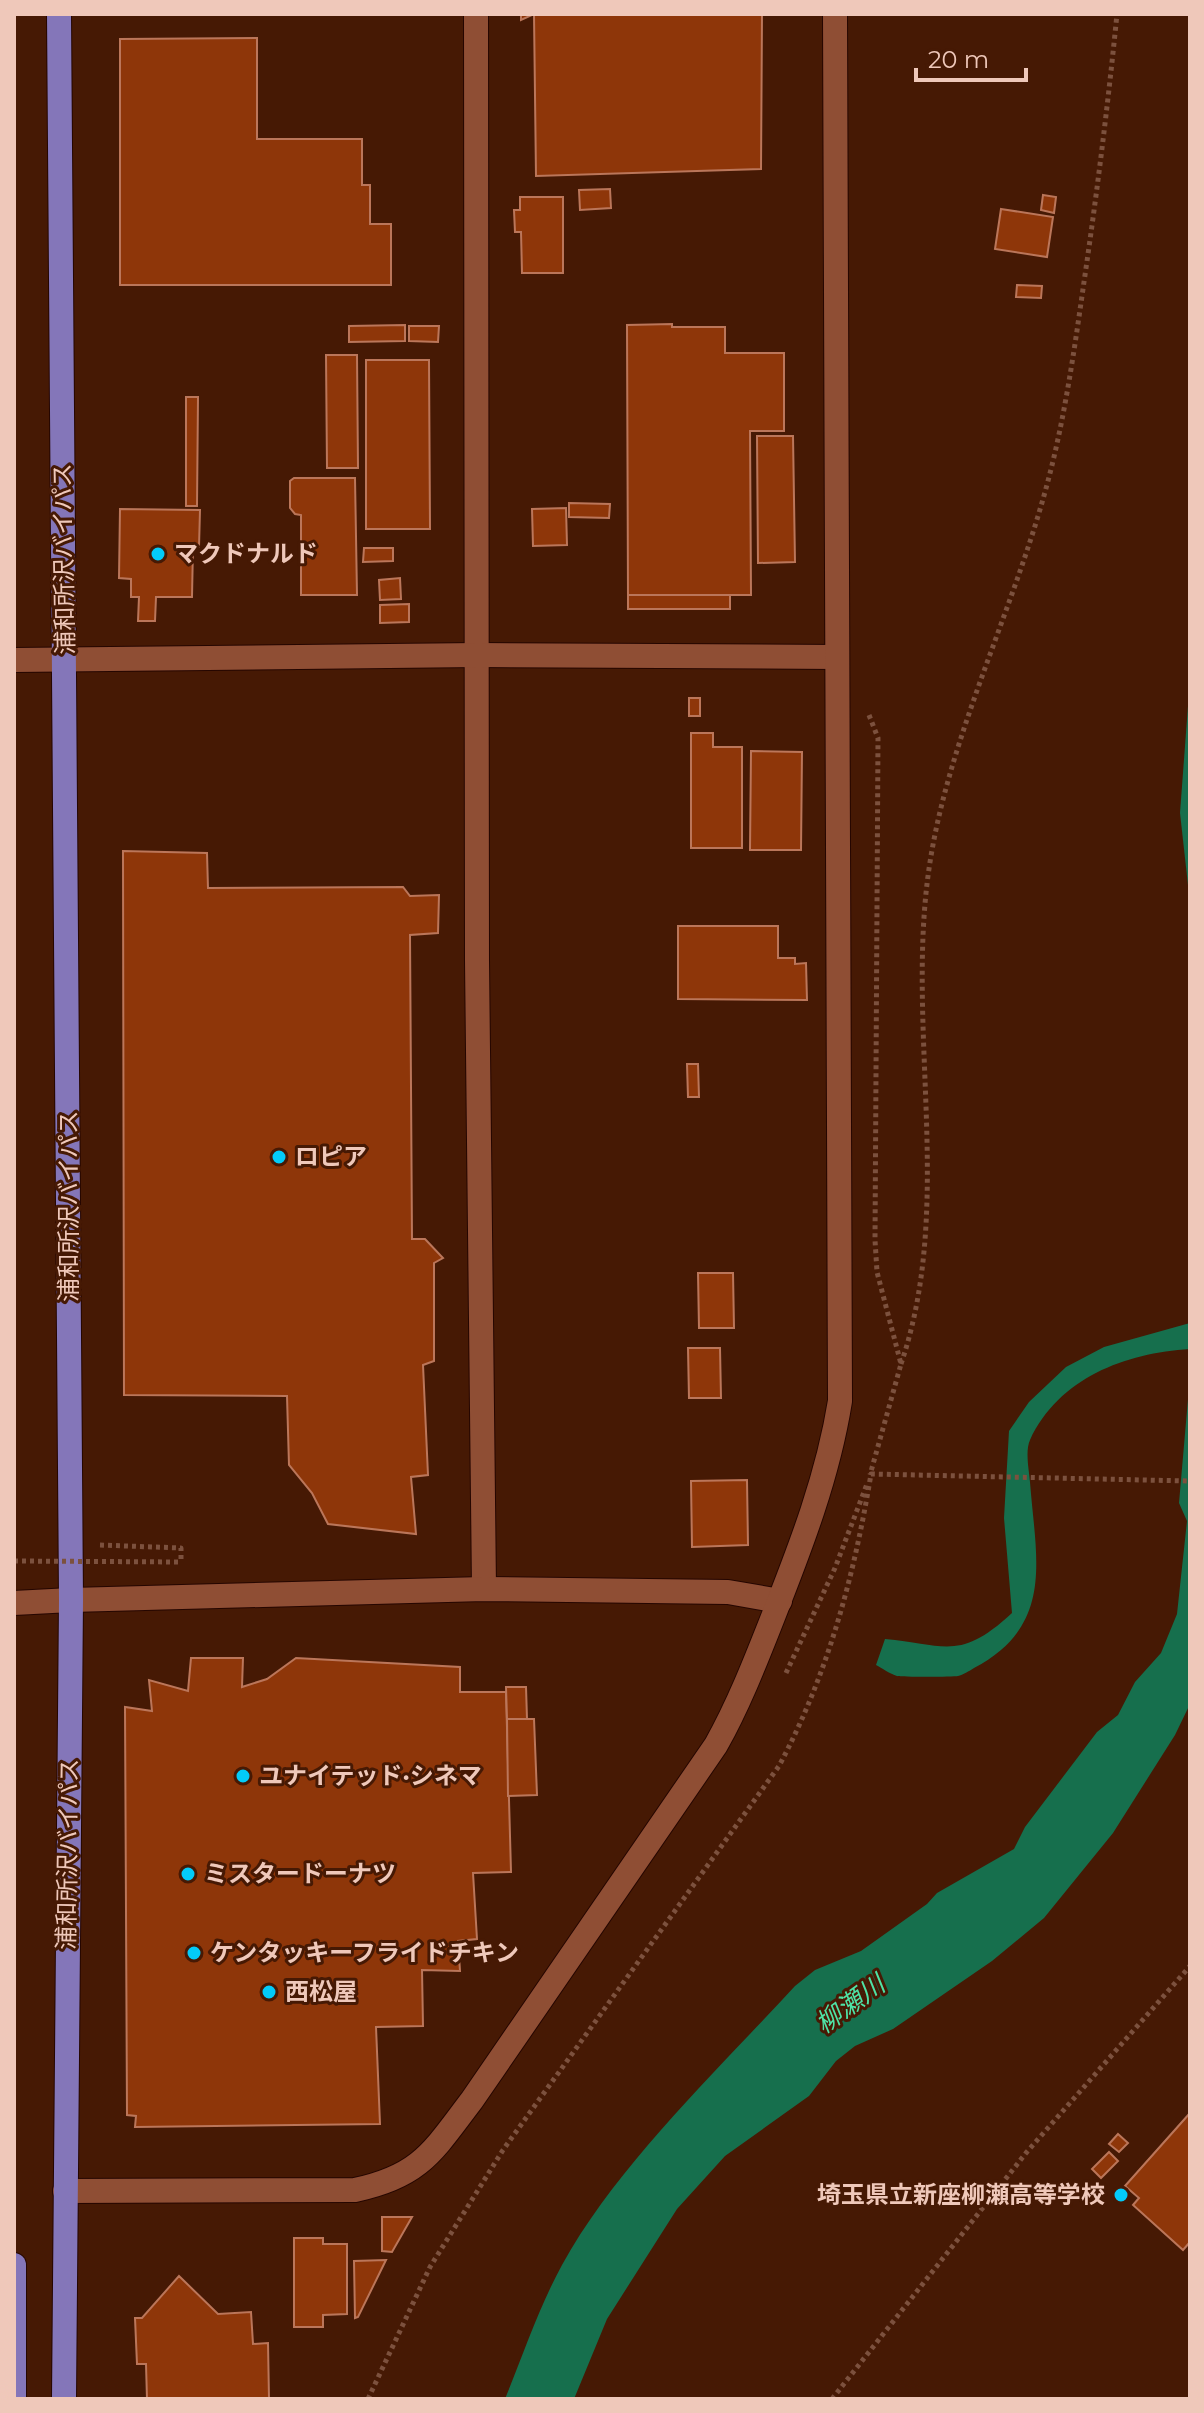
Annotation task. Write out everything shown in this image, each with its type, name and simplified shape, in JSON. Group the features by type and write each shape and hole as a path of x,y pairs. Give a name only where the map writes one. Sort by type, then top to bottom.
{"highway":[{"name":"浦和所沢バイパス","path":"59,14 71,1600 64,2399"},
{"path":"14,2265 14,2399"}],"street":[{"path":"476,14 484,1589"},
{"path":"65,2191 355,2190 382,2185 410,2173 432,2152 472,2100 716,1745 732,1716 803,1542 833,1445 840,1401 835,14"},
{"path":"14,660 478,655 837,657"},
{"path":"14,1603 484,1589 728,1592 780,1601"}],"path":[{"path":"901,1364 918,1297 925,1233 922,978 928,875 954,765 1028,552 1057,445 1089,248 1117,14"},
{"path":"368,2399 430,2267 503,2150 779,1766 807,1713 831,1645 858,1556 871,1474 1190,1481"},
{"path":"14,1561 181,1562 181,1548 95,1544"},
{"path":"832,2399 1026,2153 1190,1966"}],"water":[{"path":"1190,679 1190,903 1180,813"},
{"path":"1190,1323 1190,1349 1142,1356 1096,1373 1058,1400 1030,1440 1028,1461 1035,1538 1035,1588 1029,1611 1018,1632 1000,1651 958,1676 897,1676 876,1665 885,1639 939,1646 965,1644 979,1638 1012,1613 1004,1518 1009,1431 1029,1402 1066,1367 1104,1347"},
{"name":"柳瀬川","path":"1190,1376 1190,1704 1175,1735 1113,1833 1044,1918 992,1961 893,2029 855,2046 836,2061 809,2096 725,2156 677,2209 607,2319 574,2399 505,2399 562,2265 611,2191 670,2120 795,1986 815,1970 861,1951 927,1904 937,1893 1014,1849 1025,1827 1097,1732 1118,1715 1135,1682 1161,1653 1177,1614 1187,1521 1179,1503"}],"building":[{"path":"534,14 762,14 761,169 536,176"},
{"path":"257,38 257,139 362,139 362,185 370,185 370,224 391,224 391,285 120,285 120,39"},
{"path":"610,189 611,208 580,210 579,190"},
{"path":"1043,195 1056,197 1054,213 1041,210"},
{"path":"520,197 563,197 563,273 522,273 521,232 515,232 514,210 520,210"},
{"path":"1001,209 1053,217 1047,257 995,249"},
{"path":"1017,285 1042,286 1041,298 1016,297"},
{"path":"672,324 672,327 725,327 725,353 784,353 784,431 750,431 751,595 628,595 627,325"},
{"path":"405,325 405,341 349,342 349,326"},
{"path":"409,326 439,326 438,342 409,341"},
{"path":"326,355 357,355 358,468 327,468"},
{"path":"366,360 429,360 430,529 366,529"},
{"path":"186,397 198,397 197,506 186,506"},
{"path":"757,436 793,436 795,562 758,563"},
{"path":"294,478 355,478 357,595 301,595 301,515 290,508 290,481"},
{"path":"569,503 610,504 609,518 569,517"},
{"path":"566,508 567,545 533,546 532,509"},
{"path":"120,509 200,510 199,547 193,547 192,597 156,597 155,621 138,621 139,597 131,597 131,579 119,578"},
{"path":"364,548 393,548 393,561 363,562"},
{"path":"400,578 401,599 380,600 379,580"},
{"path":"628,595 730,595 730,609 628,609"},
{"path":"409,604 409,622 380,623 380,605"},
{"path":"689,698 700,698 700,716 689,716"},
{"path":"691,733 713,733 713,747 742,747 742,848 691,848"},
{"path":"751,751 802,752 801,850 750,850"},
{"path":"123,851 207,853 208,888 403,887 410,896 439,895 438,933 410,935 412,1239 425,1239 443,1258 434,1263 434,1361 423,1365 428,1475 411,1477 416,1534 328,1524 312,1493 289,1465 287,1396 124,1395"},
{"path":"678,926 778,926 778,958 795,958 795,964 806,963 807,1000 678,999"},
{"path":"687,1064 698,1064 699,1097 688,1097"},
{"path":"698,1273 733,1273 734,1328 699,1328"},
{"path":"688,1348 720,1348 721,1398 689,1398"},
{"path":"747,1480 748,1545 692,1547 691,1481"},
{"path":"191,1658 243,1658 242,1687 267,1679 296,1658 460,1667 460,1692 506,1692 511,1872 473,1873 477,1939 458,1941 460,1971 422,1970 423,2026 376,2027 380,2124 135,2127 136,2116 127,2115 125,1707 152,1711 149,1680 188,1691"},
{"path":"506,1687 526,1687 527,1719 507,1719"},
{"path":"507,1719 534,1719 537,1795 508,1796"},
{"path":"1190,2113 1190,2242 1183,2250 1133,2205 1139,2198 1125,2186"},
{"path":"1118,2134 1128,2143 1119,2152 1109,2144"},
{"path":"1109,2152 1118,2161 1101,2178 1092,2169"},
{"path":"382,2217 412,2217 392,2252 382,2251"},
{"path":"294,2238 323,2238 323,2244 347,2244 347,2314 323,2315 323,2327 294,2327"},
{"path":"386,2260 358,2317 355,2318 354,2261"},
{"path":"179,2276 218,2314 251,2312 253,2344 268,2343 269,2399 147,2399 146,2364 137,2364 135,2318 142,2318"}],"place":[{"name":"マクドナルド","path":"158,554"},
{"name":"ロピア","path":"279,1157"},
{"name":"ユナイテッド·シネマ","path":"243,1776"},
{"name":"ミスタードーナツ","path":"188,1874"},
{"name":"ケンタッキーフライドチキン","path":"194,1953"},
{"name":"西松屋","path":"269,1992"},
{"name":"埼玉県立新座柳瀬高等学校","path":"1121,2195"}]}
